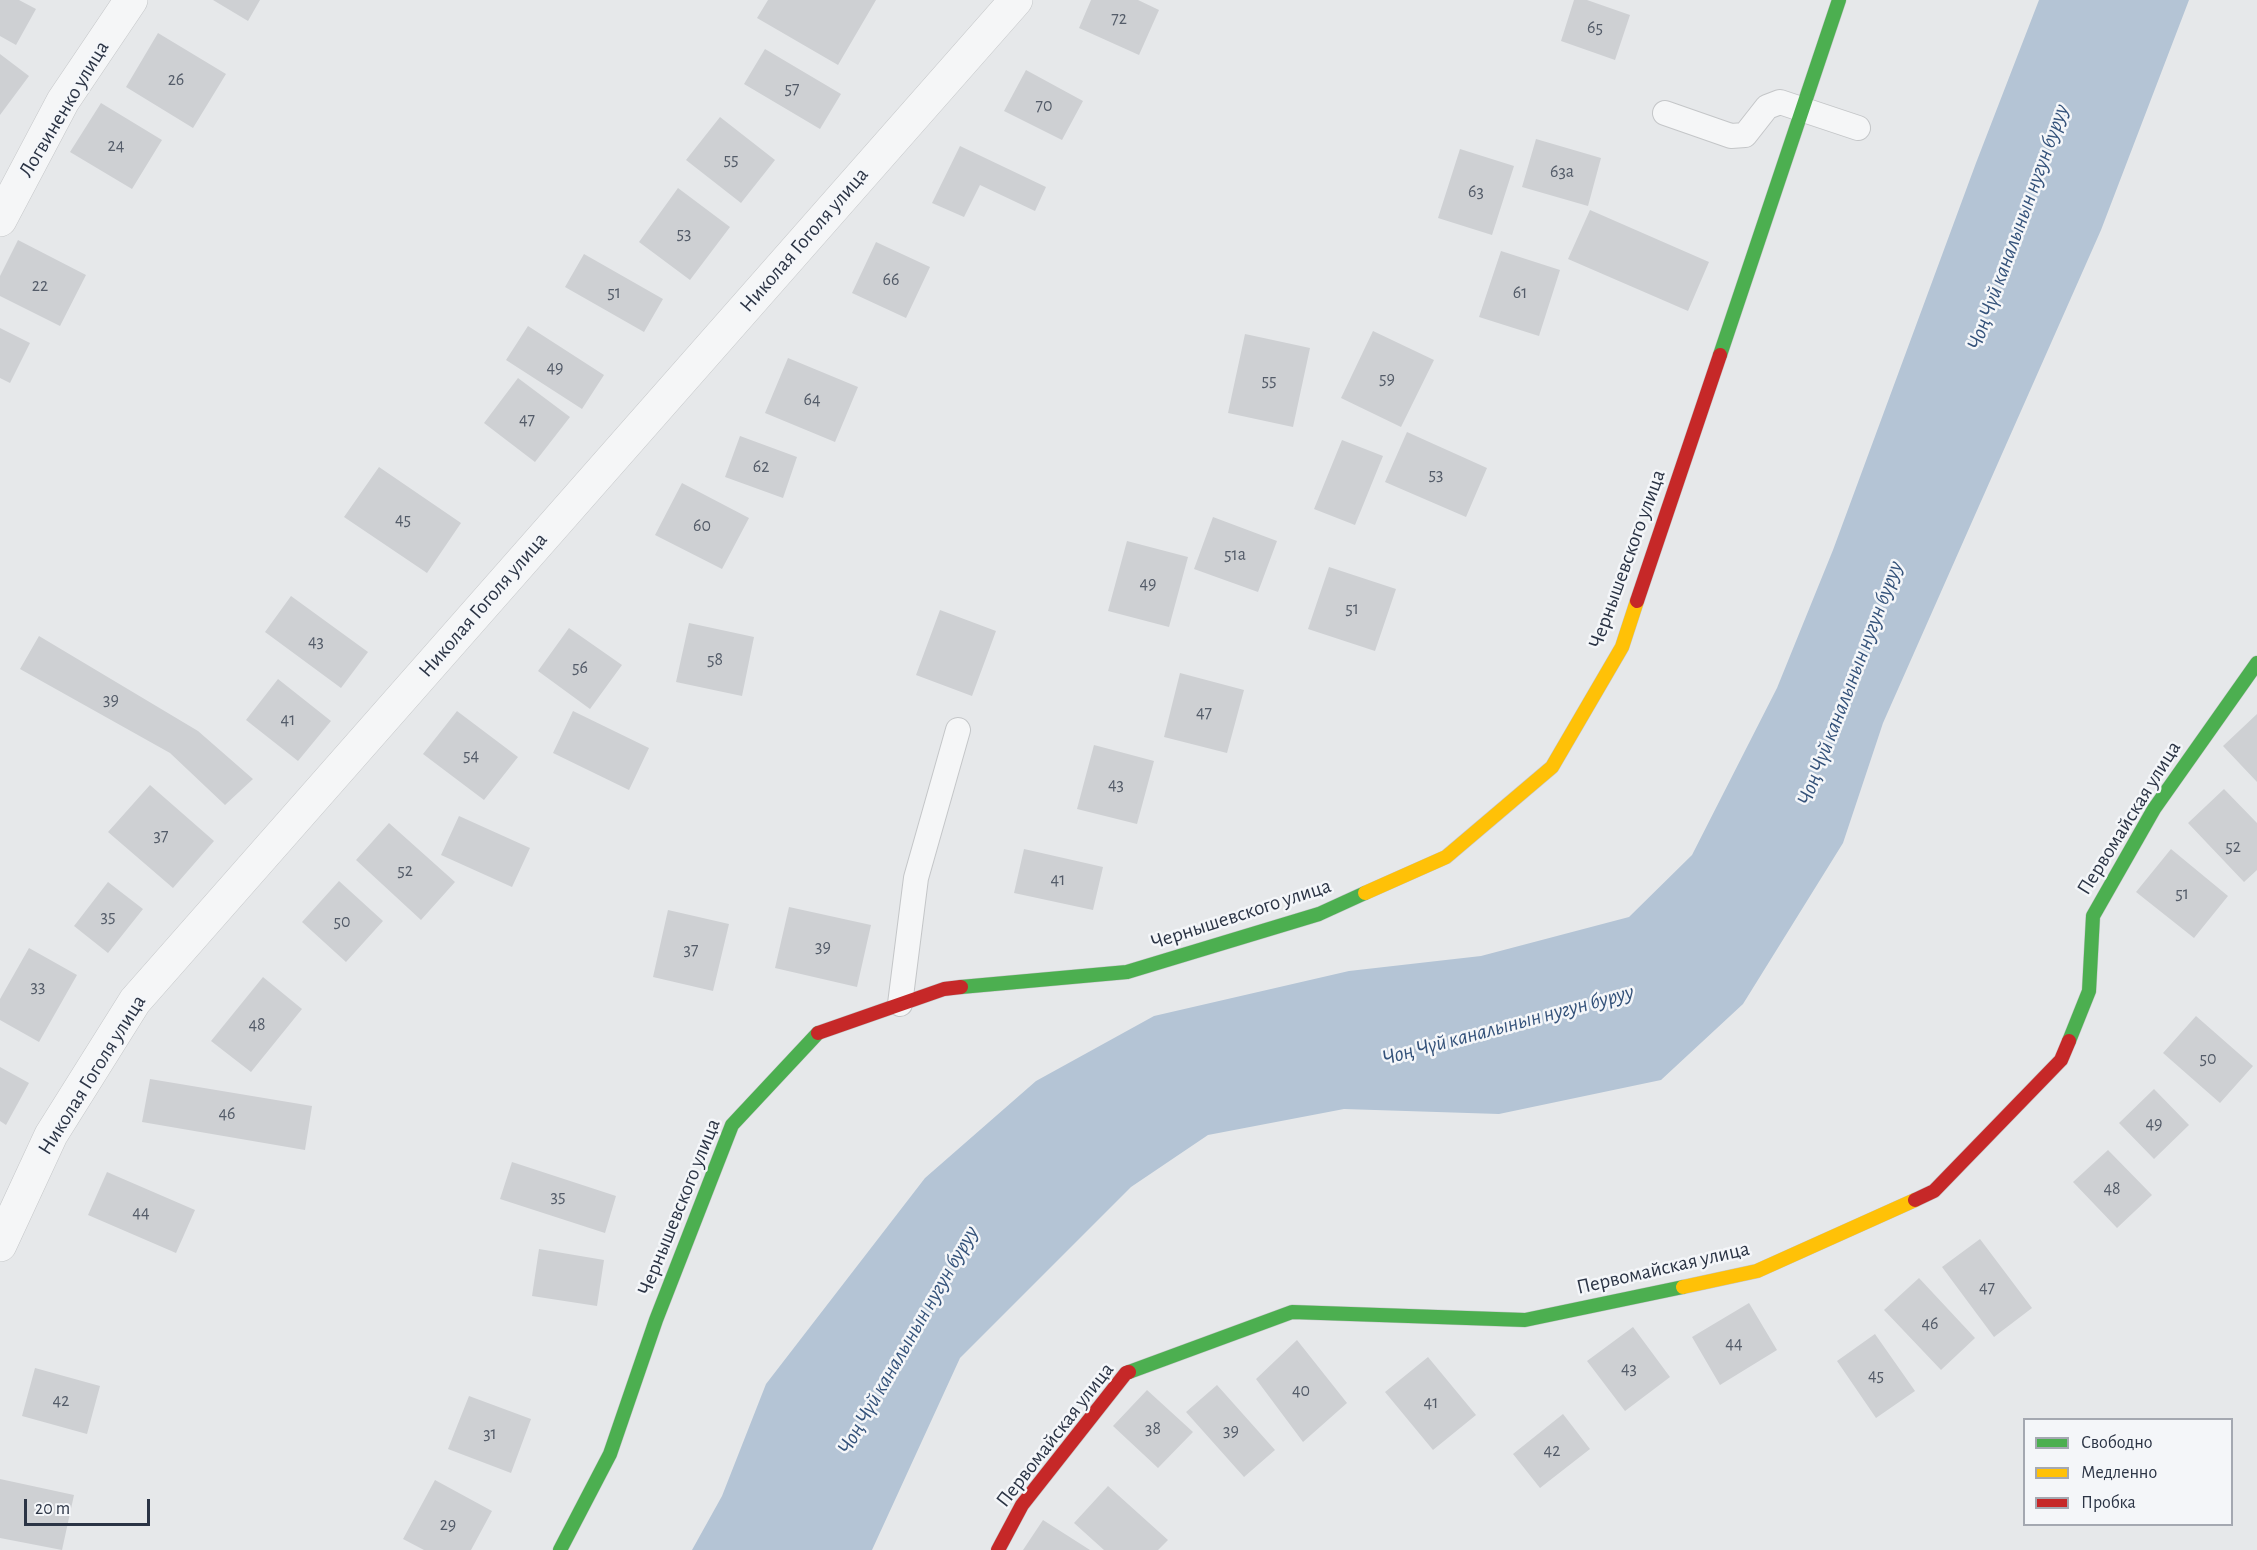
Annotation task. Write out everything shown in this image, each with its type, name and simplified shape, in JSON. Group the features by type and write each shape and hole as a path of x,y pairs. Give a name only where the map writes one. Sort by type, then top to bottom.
{"street":[{"name":"Логвиненко улица","path":"0,220 63,101 131,0"},
{"name":"Николая Гоголя улица","path":"0,1245 51,1135 135,1001 1016,0"},
{"name":"Чернышевского улица","path":"560,1550 610,1454 656,1320 732,1125 820,1031 944,989 1127,972 1319,914 1446,857 1552,767 1622,647 1839,0"},
{"name":"Первомайская улица","path":"998,1550 1022,1505 1126,1373 1292,1312 1525,1320 1757,1270 1934,1191 2061,1060 2088,991 2093,916 2154,809 2257,663"}],"lane":[{"path":"1665,113 1731,136 1745,135 1767,107 1780,102 1858,128"},
{"path":"900,1004 916,878 958,730"}],"water":[{"name":"Чоң Чүй каналынын нугун буруу","path":"2039,0 2189,0 2101,230 1883,723 1843,843 1743,1004 1661,1080 1499,1114 1344,1109 1208,1135 1131,1187 960,1358 872,1550 692,1550 722,1496 766,1384 925,1178 1036,1081 1154,1016 1349,971 1481,956 1629,917 1692,855 1777,688 1833,550 1976,163"}],"building":[{"path":"0,0 19,0 36,9 16,45 0,36"},
{"path":"213,0 260,0 248,21"},
{"path":"768,0 876,0 838,65 757,18"},
{"path":"1091,0 1138,0 1159,10 1139,55 1079,28"},
{"path":"1574,0 1587,0 1630,15 1615,60 1561,41"},
{"path":"158,33 226,74 193,128 126,87"},
{"path":"765,49 841,94 820,129 744,84"},
{"path":"0,54 29,76 0,115"},
{"path":"1026,70 1083,101 1062,140 1004,111"},
{"path":"101,103 162,140 132,189 70,152"},
{"path":"720,117 775,160 741,203 686,160"},
{"path":"1536,139 1601,158 1588,206 1522,187"},
{"path":"960,146 1046,187 1035,211 980,185 964,217 932,203"},
{"path":"1460,149 1514,166 1492,235 1438,218"},
{"path":"678,188 730,227 690,280 639,242"},
{"path":"1590,210 1709,262 1688,311 1568,259"},
{"path":"18,240 86,275 60,326 0,296 0,276"},
{"path":"876,242 930,267 906,318 852,293"},
{"path":"1501,251 1560,270 1539,336 1479,317"},
{"path":"584,254 663,299 644,332 565,287"},
{"path":"528,326 604,375 582,409 506,360"},
{"path":"0,328 30,343 10,383 0,378"},
{"path":"1373,331 1434,360 1401,427 1341,398"},
{"path":"1245,334 1310,348 1293,427 1228,413"},
{"path":"788,358 858,387 835,442 765,413"},
{"path":"518,378 570,417 535,462 484,423"},
{"path":"1407,432 1487,468 1466,517 1385,482"},
{"path":"740,436 797,457 783,498 725,477"},
{"path":"1342,440 1383,456 1355,525 1314,509"},
{"path":"379,467 461,523 427,573 344,517"},
{"path":"682,483 749,518 722,569 655,535"},
{"path":"1213,517 1277,541 1258,592 1194,569"},
{"path":"1127,541 1188,557 1169,627 1108,611"},
{"path":"1329,567 1396,589 1375,651 1308,629"},
{"path":"291,596 368,652 341,688 265,632"},
{"path":"940,610 996,631 972,696 916,675"},
{"path":"689,623 754,637 742,696 676,682"},
{"path":"569,628 622,665 590,709 538,671"},
{"path":"39,636 198,731 253,779 225,805 170,753 20,669"},
{"path":"1180,673 1244,690 1227,753 1164,737"},
{"path":"278,679 331,721 298,761 246,720"},
{"path":"457,711 518,757 484,800 423,754"},
{"path":"573,711 649,748 629,790 553,753"},
{"path":"2257,714 2257,782 2223,746"},
{"path":"1094,745 1154,761 1137,824 1077,809"},
{"path":"150,785 214,841 173,888 108,832"},
{"path":"2224,789 2257,823 2257,870 2244,882 2188,823"},
{"path":"459,816 530,848 512,887 441,855"},
{"path":"389,823 455,882 421,920 356,860"},
{"path":"1024,849 1103,867 1093,910 1014,893"},
{"path":"2171,849 2228,896 2194,938 2136,892"},
{"path":"339,881 383,921 346,962 302,922"},
{"path":"108,882 143,909 108,953 74,926"},
{"path":"789,907 871,925 857,987 775,968"},
{"path":"668,910 729,924 713,991 653,977"},
{"path":"29,948 77,975 39,1042 0,1020 0,999"},
{"path":"263,977 302,1009 251,1072 211,1041"},
{"path":"2196,1016 2253,1066 2220,1103 2163,1053"},
{"path":"0,1067 29,1083 6,1125 0,1121"},
{"path":"150,1079 312,1106 305,1150 142,1122"},
{"path":"2154,1089 2189,1125 2154,1159 2119,1123"},
{"path":"2108,1150 2152,1195 2117,1228 2073,1182"},
{"path":"512,1162 616,1196 605,1233 500,1199"},
{"path":"107,1172 195,1210 176,1253 88,1215"},
{"path":"1980,1239 2032,1308 1994,1337 1942,1267"},
{"path":"539,1249 604,1260 597,1306 532,1296"},
{"path":"1919,1278 1975,1338 1941,1370 1884,1310"},
{"path":"1749,1303 1777,1350 1720,1385 1692,1337"},
{"path":"1633,1327 1670,1377 1625,1411 1587,1361"},
{"path":"1875,1334 1915,1391 1876,1418 1837,1361"},
{"path":"1297,1340 1347,1403 1303,1442 1256,1379"},
{"path":"1428,1357 1476,1415 1433,1450 1385,1392"},
{"path":"35,1368 100,1386 87,1434 22,1416"},
{"path":"1217,1385 1275,1450 1244,1477 1186,1412"},
{"path":"1147,1390 1193,1432 1158,1468 1113,1426"},
{"path":"469,1396 531,1419 511,1473 448,1449"},
{"path":"1563,1414 1590,1449 1540,1488 1513,1454"},
{"path":"0,1479 74,1495 62,1550 0,1538"},
{"path":"435,1480 492,1511 471,1550 424,1550 403,1539"},
{"path":"1108,1486 1168,1540 1158,1550 1104,1550 1074,1523"},
{"path":"1043,1520 1090,1550 1023,1550"}],"traffic: fast":[{"path":"1720,355 1839,0"},
{"path":"2069,1041 2089,991 2093,916 2154,809 2257,663"},
{"path":"961,987 1127,972 1319,914 1365,893"},
{"path":"560,1550 610,1454 656,1320 732,1125 818,1033"},
{"path":"1129,1372 1292,1312 1525,1320 1683,1287"}],"traffic: slow":[{"path":"1365,893 1446,857 1552,767 1622,647 1637,601"},
{"path":"1683,1287 1757,1271 1915,1200"}],"traffic: jam":[{"path":"1637,601 1720,355"},
{"path":"818,1033 944,989 961,987"},
{"path":"1915,1200 1934,1191 2061,1060 2069,1041"},
{"path":"998,1550 1022,1505 1129,1372"}]}
